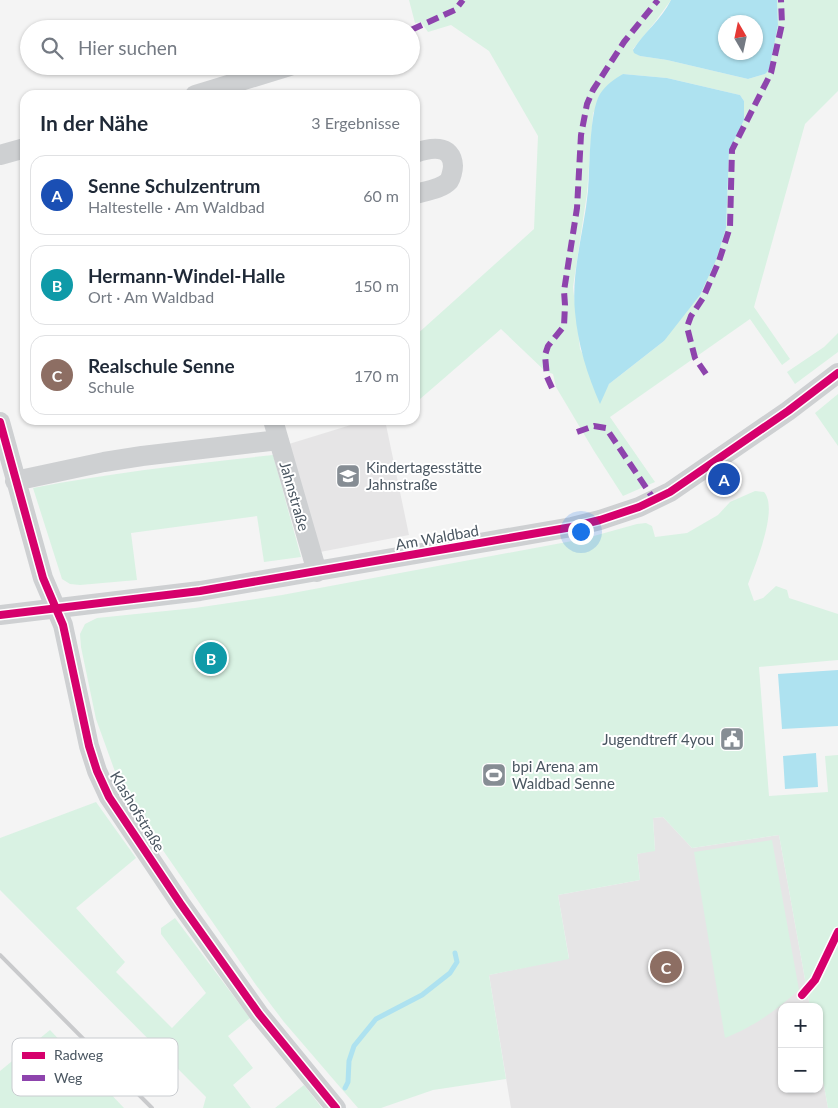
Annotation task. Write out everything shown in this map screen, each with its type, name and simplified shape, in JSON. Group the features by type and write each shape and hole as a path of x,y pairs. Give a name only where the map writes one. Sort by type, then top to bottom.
{"street":[{"path":"211,90 261,75"},
{"path":"420,151 431,148 442,150 449,155 453,164 449,181 440,187 420,193"},
{"path":"0,155 20,149"},
{"name":"Am Waldbad","path":"0,615 200,591 572,527 655,501 788,411 838,373"},
{"name":"Klashofstraße","path":"0,422 43,578 63,625 89,746 97,771 109,796 180,904 254,1007 336,1108"},
{"name":"Jahnstraße","path":"274,425 317,572"},
{"path":"15,481 123,459 279,440"}],"shaded area":[{"name":"Kindertagesstätte Jahnstraße","path":"351,425 386,425 409,535 320,552 289,444"},
{"path":"663,817 692,848 779,835 809,1003 778,1003 778,1093 823,1093 823,1080 828,1108 511,1108 489,975 569,958 558,895 640,880 637,854 655,850 653,818"}],"green space":[{"path":"409,0 671,0 633,49 640,56 667,60 748,79 765,74 778,25 777,0 838,0 838,91 805,124 754,307 790,359 782,365 750,319 610,417 655,482 623,496 556,387 553,374 545,371 501,329 420,399 420,332 534,229 538,136 489,51 451,25 428,32 420,20 414,20","holes":["623,74 667,78 740,95 744,101 744,120 729,151 726,228 664,341 609,384 603,394 580,349 573,287 587,193 593,113"]},
{"path":"838,333 838,352 795,384 787,372 824,347"},
{"path":"838,394 838,446 815,413"},
{"path":"273,455 301,557 264,562 257,516 131,533 137,580 80,585 70,584 62,579 33,488 123,473"},
{"path":"755,491 764,492 768,500 769,511 764,537 748,584 754,601 763,598 776,586 787,590 789,598 838,614 838,660 759,667 769,796 828,792 825,756 838,755 838,1108 828,1108 823,1080 823,1003 809,1003 779,835 692,848 663,817 653,818 655,851 637,854 640,880 558,895 569,959 489,975 506,1079 433,1090 381,1108 358,1108 284,1022 256,985 122,791 96,719 81,647 80,634 85,624 97,618 195,608 282,595 583,539 637,524 646,523 652,526 655,537 687,533 718,515 730,502"},
{"path":"96,802 136,858 76,908 125,962 116,972 172,1028 206,993 161,934 161,928 175,918 250,1018 228,1036 253,1068 233,1085 251,1108 203,1108 206,1097 178,1069 178,1038 147,1038 0,890 0,838"},
{"path":"772,840 799,990 784,1003 778,1003 778,1008 764,1017 725,1038 694,852"},
{"path":"50,1030 58,1038 40,1038"},
{"path":"12,1061 12,1096 113,1096 124,1108 0,1108 0,1071"},
{"path":"304,1085 322,1108 275,1108"}],"water":[{"path":"671,0 777,0 778,25 769,70 765,74 748,79 667,60 640,56 634,53 633,50 637,43 658,19"},
{"path":"623,74 667,78 740,95 744,101 744,120 729,151 726,228 716,260 700,295 664,341 609,384 600,404 587,370 578,336 574,297 576,267 588,191 596,102 610,82"},
{"path":"838,670 838,726 782,729 778,674"},
{"path":"816,753 818,787 785,789 783,756"}],"waterway":[{"path":"345,1088 348,1082 349,1061 354,1046 376,1019 422,995 450,973 457,962 455,953"}],"railway":[{"path":"0,955 82,1038"},
{"path":"140,1096 152,1108"}],"marked path":[{"path":"420,26 455,10 463,0"},
{"path":"552,388 547,377 545,355 548,346 564,326 564,291 577,208 581,135 587,104 593,90 624,42 658,0"},
{"path":"706,374 695,358 687,327 691,316 703,298 719,261 730,227 732,150 771,73 782,24 781,0"},
{"path":"577,432 594,426 606,428 655,501"}],"cycle path":[{"path":"0,615 200,591 572,527 600,520 639,507 670,492 788,411 838,373"},
{"path":"0,422 43,578 63,625 89,746 97,771 109,797 180,903 259,1014 336,1108"},
{"path":"802,995 815,980 838,932"}],"place":[{"name":"Kindertagesstätte Jahnstraße","path":"348,476"},
{"name":"Senne Schulzentrum","path":"724,479"},
{"name":"Hermann-Windel-Halle","path":"211,658"},
{"name":"Jugendtreff 4you","path":"732,739"},
{"name":"bpi Arena am Waldbad Senne","path":"494,775"},
{"name":"Realschule Senne","path":"666,967"}]}
